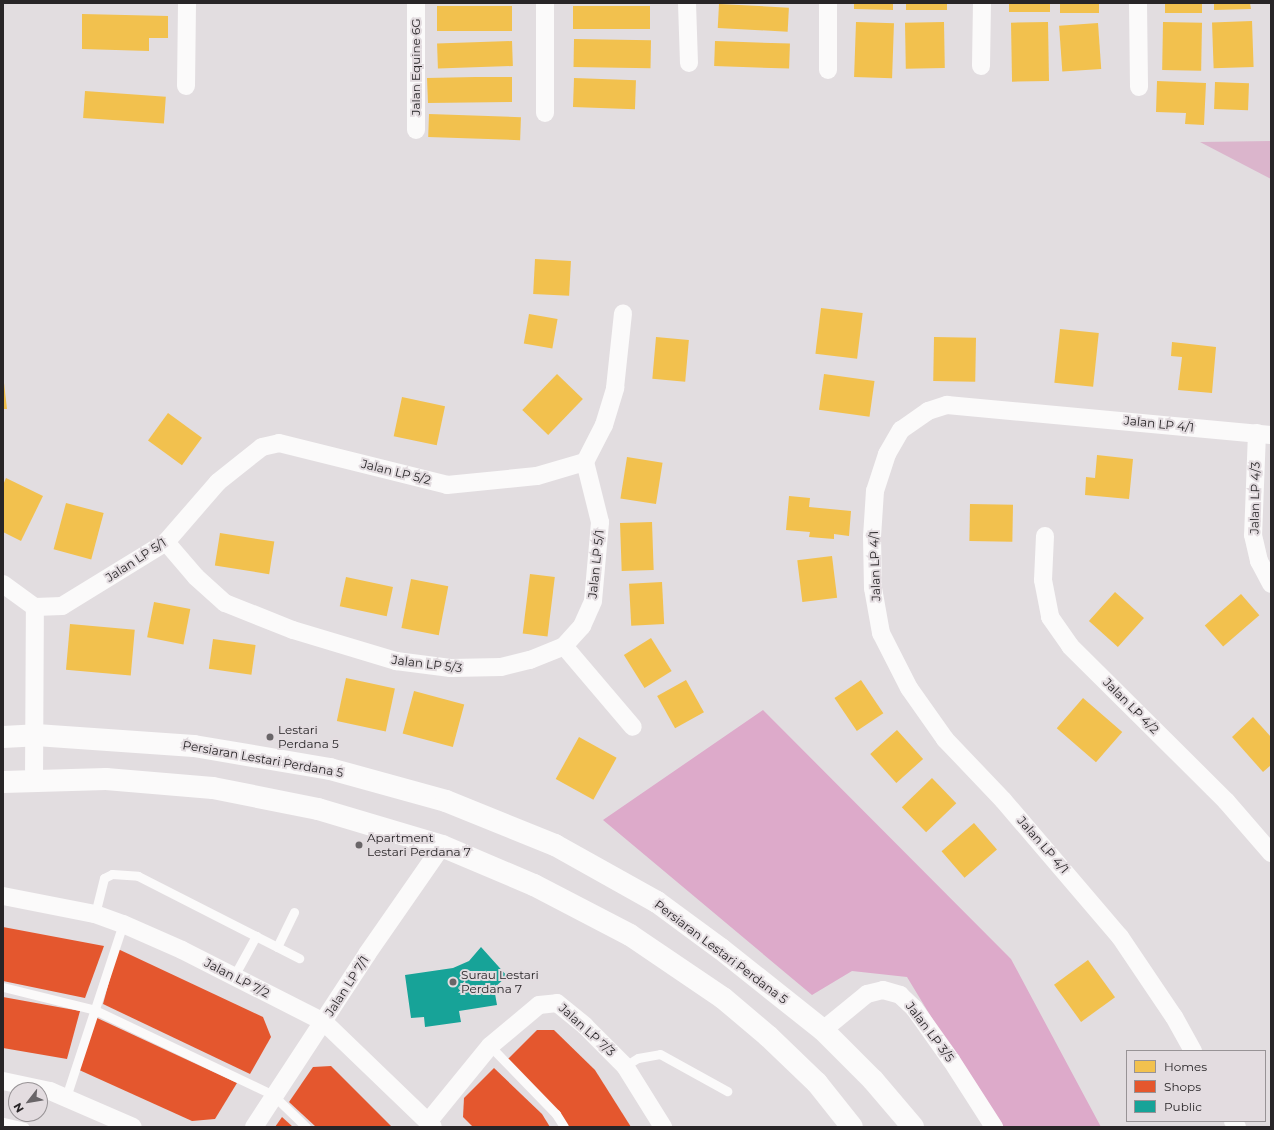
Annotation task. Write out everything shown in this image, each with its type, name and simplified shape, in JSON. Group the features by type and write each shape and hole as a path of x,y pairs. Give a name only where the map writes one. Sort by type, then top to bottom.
{"main road":[{"name":"Persiaran Lestari Perdana 5","path":"3,737 36,735 194,746 330,768 446,801 555,845 657,902 721,949 823,1030 873,1080 913,1127"},
{"path":"3,782 106,779 213,788 318,809 442,846 534,885 630,935 723,998 768,1036 817,1083 852,1127"}],"street":[{"path":"186,86 187,3"},
{"name":"Jalan Equine 6G","path":"416,3 416,130"},
{"path":"545,3 545,113"},
{"path":"687,3 689,63"},
{"path":"828,3 828,70"},
{"path":"981,66 982,3"},
{"path":"1138,3 1139,87"},
{"path":"585,462 604,426 615,388 623,313"},
{"name":"Jalan LP 4/1","path":"1193,1050 1174,1017 1120,937 1004,800 945,739 909,688 881,633 873,588 872,537 875,491 887,454 902,430 928,411 947,405 1264,434"},
{"name":"Jalan LP 4/3","path":"1264,434 1253,534 1259,561 1271,584"},
{"name":"Jalan LP 5/2","path":"218,482 262,447 279,443 447,485 537,476 585,462"},
{"name":"Jalan LP 5/1","path":"564,646 582,626 593,601 600,522 585,462"},
{"name":"Jalan LP 5/1","path":"35,607 62,606 166,542 218,482"},
{"name":"Jalan LP 4/2","path":"1045,536 1043,580 1050,617 1070,646 1226,801 1271,852"},
{"name":"Jalan LP 5/3","path":"166,542 196,577 225,603 293,630 396,661 451,668 495,668 530,660 564,646"},
{"path":"3,584 35,607 36,735 34,780"},
{"path":"564,646 633,728"},
{"name":"Jalan LP 7/1","path":"254,1127 273,1096 442,846"},
{"name":"Jalan LP 7/2","path":"3,896 95,914 122,924 234,976 324,1022 431,1124"},
{"name":"Jalan LP 3/5","path":"823,1030 867,994 883,990 900,995 914,1008 942,1047 994,1127"},
{"name":"Jalan LP 7/3","path":"431,1124 490,1046 539,1005 557,1003 585,1026 625,1066 663,1127"},
{"path":"3,1081 66,1097 134,1127"}],"lane":[{"path":"95,914 104,878 112,874 123,873 138,876 299,958"},
{"path":"277,947 294,912"},
{"path":"66,1097 122,924"},
{"path":"234,976 256,936"},
{"path":"3,987 95,1010 273,1096 306,1127"},
{"path":"490,1046 556,1114 564,1127"},
{"path":"625,1066 652,1054 666,1056 727,1091"},
{"path":"3,1122 24,1127"}],"shaded area":[{"path":"1271,141 1271,179 1200,142"},
{"path":"763,710 1011,959 1101,1127 998,1127 907,977 852,971 812,995 603,820"}],"building: Homes":[{"path":"854,3 893,3 893,10 854,9"},
{"path":"906,3 947,3 947,10 906,10"},
{"path":"1009,3 1050,3 1050,12 1009,12"},
{"path":"1060,3 1099,3 1099,13 1060,13"},
{"path":"1165,3 1202,3 1202,13 1165,13"},
{"path":"1214,3 1250,3 1251,9 1214,10"},
{"path":"719,4 789,8 788,32 718,28"},
{"path":"437,6 512,6 512,31 437,31"},
{"path":"573,6 650,6 650,29 573,29"},
{"path":"82,14 168,16 168,38 149,38 149,51 82,49"},
{"path":"1252,21 1254,67 1214,68 1212,22"},
{"path":"856,22 894,23 892,78 854,77"},
{"path":"944,22 945,68 906,69 905,23"},
{"path":"1048,22 1049,81 1012,82 1011,23"},
{"path":"1163,22 1202,23 1201,71 1162,70"},
{"path":"1098,23 1101,69 1062,72 1059,26"},
{"path":"574,39 651,40 650,68 574,67"},
{"path":"512,41 513,66 438,69 437,44"},
{"path":"715,41 790,44 789,69 714,66"},
{"path":"512,77 512,102 428,103 427,78"},
{"path":"574,78 636,80 635,109 573,107"},
{"path":"1157,81 1206,83 1204,125 1185,124 1186,113 1156,112"},
{"path":"1215,82 1249,83 1248,110 1214,109"},
{"path":"85,91 166,97 164,124 83,118"},
{"path":"429,114 521,117 520,140 428,137"},
{"path":"535,259 571,261 569,296 533,294"},
{"path":"821,308 863,313 857,359 815,354"},
{"path":"529,314 558,319 552,349 524,344"},
{"path":"1060,329 1099,333 1093,387 1054,383"},
{"path":"656,337 689,340 685,382 652,379"},
{"path":"934,337 976,338 975,382 933,381"},
{"path":"1172,342 1216,347 1212,393 1178,390 1182,357 1171,356"},
{"path":"557,374 583,399 548,435 522,410"},
{"path":"824,374 875,381 869,417 819,410"},
{"path":"4,383 7,409 3,409"},
{"path":"402,397 445,406 437,445 394,436"},
{"path":"168,413 202,438 182,465 148,441"},
{"path":"1097,455 1133,459 1129,499 1085,495 1086,477 1095,478"},
{"path":"627,457 663,463 656,504 620,498"},
{"path":"6,478 43,496 21,541 3,532 3,485"},
{"path":"789,496 810,498 809,507 851,511 849,536 834,534 834,539 809,537 810,532 786,530"},
{"path":"66,503 104,513 91,559 54,549"},
{"path":"970,504 1013,505 1012,542 969,541"},
{"path":"652,522 654,570 622,571 620,523"},
{"path":"220,533 274,542 269,574 215,566"},
{"path":"832,556 837,598 802,602 797,560"},
{"path":"530,574 555,577 548,637 523,634"},
{"path":"346,577 393,587 387,616 340,606"},
{"path":"411,579 448,586 439,635 401,628"},
{"path":"662,582 664,624 631,626 629,584"},
{"path":"1115,592 1144,618 1118,647 1089,621"},
{"path":"1241,594 1259,615 1223,647 1205,625"},
{"path":"154,602 190,609 183,644 147,637"},
{"path":"70,624 135,630 131,675 66,670"},
{"path":"651,638 672,671 645,688 624,655"},
{"path":"213,639 256,645 251,675 209,669"},
{"path":"346,678 395,688 386,731 337,721"},
{"path":"686,680 704,712 675,728 657,696"},
{"path":"861,680 883,713 857,731 834,698"},
{"path":"414,691 464,704 453,747 403,734"},
{"path":"1083,698 1122,732 1096,762 1057,728"},
{"path":"1253,717 1271,737 1271,765 1263,772 1232,737"},
{"path":"897,730 923,759 896,783 870,754"},
{"path":"579,737 617,758 593,800 556,779"},
{"path":"932,778 956,803 926,832 902,807"},
{"path":"974,823 997,849 965,878 942,851"},
{"path":"1088,960 1115,997 1081,1022 1054,985"}],"building: Shops":[{"path":"3,927 104,946 85,998 3,981"},
{"path":"118,949 263,1017 271,1037 250,1074 103,1004"},
{"path":"3,997 80,1011 67,1059 3,1048"},
{"path":"95,1017 237,1083 215,1119 192,1121 77,1069"},
{"path":"537,1030 554,1030 595,1070 631,1127 567,1127 506,1061"},
{"path":"331,1066 392,1127 316,1127 289,1102 313,1067"},
{"path":"494,1068 542,1114 550,1127 473,1127 463,1117 464,1098"},
{"path":"282,1117 293,1127 275,1127"}],"building: Public":[{"name":"Surau Lestari Perdana 7","path":"481,947 507,976 494,988 497,1005 459,1011 461,1022 425,1027 424,1017 411,1018 405,975 453,968 469,961"}],"place":[{"name":"Lestari Perdana 5","path":"270,737"},
{"name":"Apartment Lestari Perdana 7","path":"359,845"},
{"name":"Surau Lestari Perdana 7","path":"453,982"}]}
